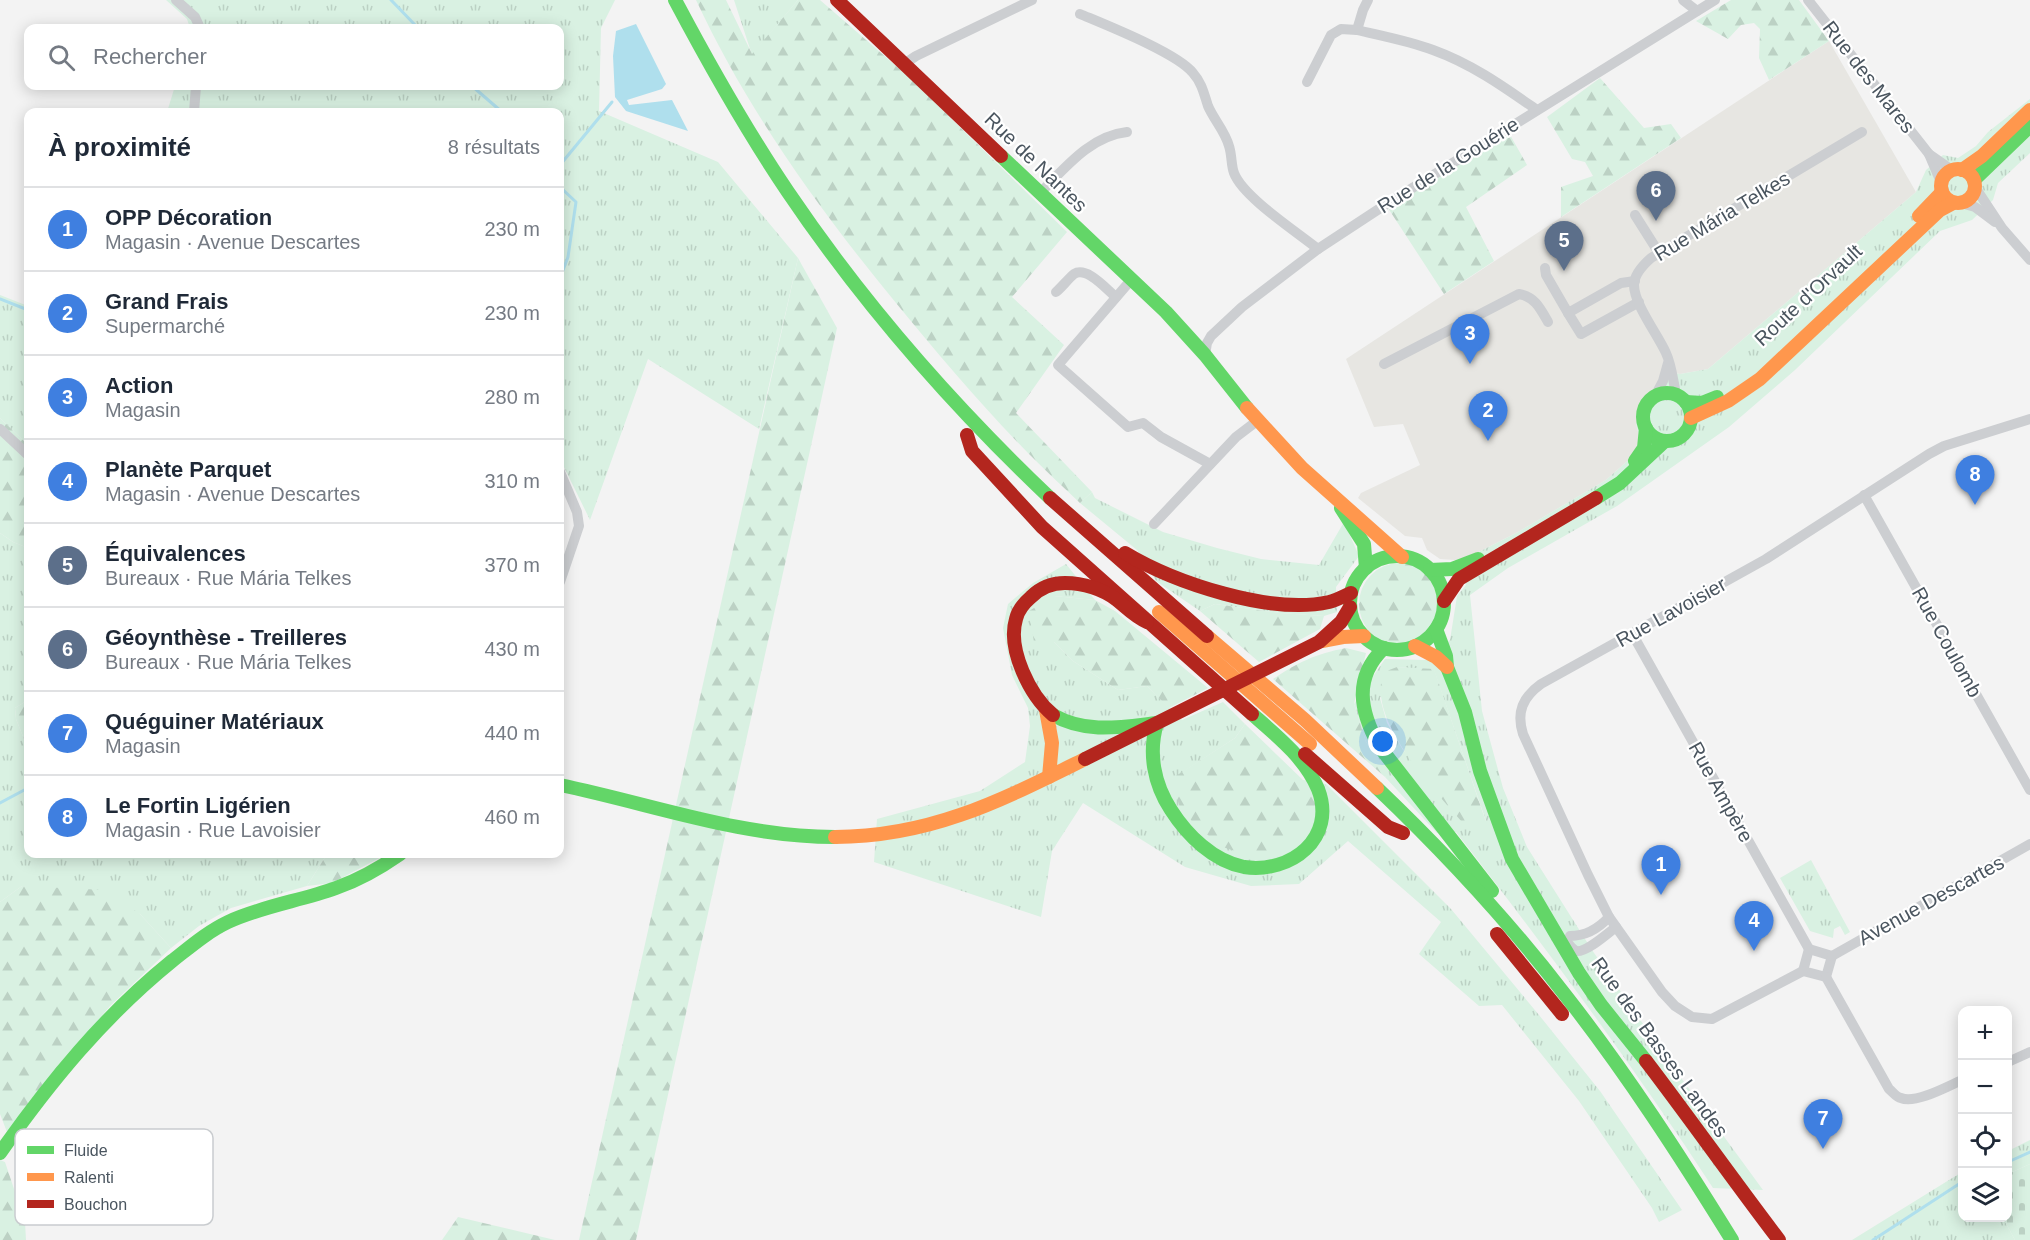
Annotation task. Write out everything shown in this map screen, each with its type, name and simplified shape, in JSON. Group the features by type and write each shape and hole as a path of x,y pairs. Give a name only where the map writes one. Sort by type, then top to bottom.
{"main road":[{"path":"661,0 716,102 779,201 834,278 916,379"},
{"path":"675,0 746,125 835,258 895,333 959,407 1049,497 1264,684 1366,777 1442,854 1538,960 1648,1108 1732,1240"},
{"name":"Rue de Nantes","path":"837,0 1166,312 1257,421 1337,501"},
{"path":"1957,203 1946,198 1942,187 1946,175 1982,156 2030,110"},
{"path":"1691,418 1728,401 1760,379 1940,210 1970,198 1974,183 2030,126"},
{"path":"1957,170 1970,175 1974,183"},
{"name":"Route d'Orvault","path":"1681,398 1702,403 1728,393 1750,377 1875,259 1942,187"},
{"path":"1430,570 1452,569 1472,562 1605,488 1634,464 1644,447 1646,406 1654,398 1666,393 1681,398 1691,418 1686,433 1680,438 1665,441 1620,483 1460,579 1444,601"},
{"path":"956,423 1040,506 1119,577"},
{"path":"1646,428 1651,434 1665,441"},
{"path":"967,435 972,451 1010,494 1050,534 1147,622"},
{"path":"1049,497 1064,501 1133,558 1197,587 1241,597 1291,603 1332,602 1351,593"},
{"path":"1337,501 1402,556 1420,562 1430,570 1442,590 1444,601 1441,619 1436,629 1424,642 1404,650 1384,648 1372,643 1364,636 1352,618 1350,607 1351,593 1359,575 1366,568 1384,558 1402,556"},
{"path":"1337,501 1364,544 1366,568"},
{"path":"1157,723 1127,727 1083,727 1063,720 1046,710 1028,685 1020,660 1014,630 1023,604 1038,590 1057,584 1087,587 1113,598 1147,622 1284,736 1388,827 1402,832"},
{"path":"1143,598 1311,745 1379,807 1415,845"},
{"path":"564,786 697,819 740,828 800,836 833,838 879,834 941,822 978,809 1049,777 1319,642 1336,629 1350,607"},
{"name":"Rue des Basses Landes","path":"1436,629 1466,712 1480,771 1512,859 1579,973 1601,1005 1693,1123 1725,1170 1779,1240"},
{"path":"1319,642 1364,636"},
{"path":"1415,646 1448,667"},
{"path":"1384,648 1372,659 1363,682 1363,709 1369,728 1379,746 1535,946 1538,960"},
{"path":"1157,723 1152,754 1160,788 1176,820 1189,836 1218,856 1240,864 1267,868 1293,860 1310,845 1319,829 1322,810 1317,788 1310,774 1293,752 1203,670"},
{"path":"1046,710 1053,751 1049,777"},
{"path":"1499,824 1579,951 1629,1041"},
{"path":"18,1129 84,1044 121,1005 197,941 226,923 271,906 325,892 376,870 394,858"},
{"path":"1485,920 1577,1033 1639,1119 1717,1240"},
{"path":"0,1153 15,1133"}],"street":[{"path":"176,0 195,17 198,24"},
{"path":"904,64 1032,0"},
{"path":"1357,30 1368,0"},
{"path":"1683,0 1697,11"},
{"name":"Rue de la Gouérie","path":"1204,355 1211,336 1242,308 1318,249 1384,205 1715,0"},
{"name":"Rue des Mares","path":"1808,0 1929,154 1942,187"},
{"path":"1080,14 1171,56 1192,72 1203,88 1208,106 1226,135 1234,173 1241,185 1318,249"},
{"path":"1307,82 1331,35 1341,29 1357,30 1432,49 1493,79 1538,110"},
{"path":"194,108 196,90"},
{"path":"1040,193 1083,151 1111,134 1127,132"},
{"name":"Rue Mária Telkes","path":"1635,281 1641,267 1659,253 1862,132"},
{"name":"Rue des Mares","path":"1929,154 1957,170"},
{"path":"1974,183 2002,228 2030,260"},
{"path":"1957,203 1975,207 2002,228"},
{"path":"1635,214 1659,253"},
{"path":"1545,268 1546,274 1581,334 1639,302"},
{"path":"1056,292 1076,273 1082,272 1088,274 1116,297"},
{"path":"1131,280 1058,365 1128,427 1143,423 1161,437 1210,465"},
{"path":"1568,313 1621,283 1635,281 1634,286 1639,302 1669,360 1681,398"},
{"path":"1384,364 1519,294 1535,300 1548,321"},
{"path":"1654,398 1669,360"},
{"name":"Rue Lavoisier","path":"1613,922 1588,875 1519,724 1521,706 1531,691 1766,559 1944,446 2030,419"},
{"path":"1154,524 1236,437 1257,421"},
{"path":"0,429 24,451"},
{"path":"564,481 577,512 579,526 564,570"},
{"name":"Rue Coulomb","path":"1864,495 2030,790"},
{"name":"Rue Ampère","path":"1632,635 1809,949"},
{"name":"Avenue Descartes","path":"1832,956 2030,844"},
{"path":"1570,936 1580,935 1613,922"},
{"path":"1551,923 1567,943 1579,951 1588,948 1613,922"},
{"path":"1613,922 1662,992 1675,1006 1692,1017 1712,1019 1721,1016 1803,971 1826,977"},
{"path":"1803,971 1809,949 1832,956 1826,977 1889,1089 1899,1098 1909,1100 1920,1098 1958,1082"},
{"path":"2012,1060 2030,1052"}],"shaded area":[{"path":"1829,41 1916,192 1708,369 1680,374 1662,371 1657,390 1646,398 1636,424 1640,439 1632,457 1606,480 1518,532 1469,557 1455,560 1440,559 1427,550 1422,538 1405,536 1358,498 1361,493 1420,465 1403,424 1374,427 1346,359"}],"green space":[{"path":"166,0 615,0 601,28 599,111 718,162 798,258 759,429 648,359 590,520 564,467 564,108 168,108 174,90 564,90 564,24 189,24 187,19"},
{"path":"696,0 726,0 752,54 798,0 820,0 911,79 1067,232 1012,297 1064,345 1016,413 1092,492 1080,503 1028,453 977,398 896,303 839,231 786,158 762,120 716,41"},
{"path":"734,0 798,0 752,55"},
{"path":"1731,0 1799,0 1829,41 1769,80 1759,58 1760,29 1754,23 1741,25 1728,39 1696,21"},
{"path":"1600,78 1644,128 1671,124 1681,138 1561,217 1561,187 1593,176 1585,162 1572,159 1547,117"},
{"path":"2030,99 2030,153 1998,183 1993,200 1972,220 1940,231 1795,370 1729,427 1617,506 1508,568 1470,595 1482,711 1503,788 1527,847 1592,950 1668,1060 1763,1190 1713,1188 1588,1007 1456,832 1437,833 1385,777 1388,772 1366,742 1354,704 1385,659 1427,660 1450,640 1457,596 1466,585 1455,560 1469,557 1518,532 1606,480 1632,457 1640,439 1636,424 1646,398 1657,390 1662,371 1680,374 1708,369 1916,192 1926,170 1943,155 1958,158 1976,146 1988,132","holes":["1397,667 1434,670 1486,821 1403,750 1387,723 1380,698"]},
{"path":"1509,133 1527,165 1466,207 1494,261 1444,294 1388,208"},
{"path":"798,258 837,328 636,1240 579,1240"},
{"path":"0,295 24,304 24,441 0,418"},
{"path":"0,418 24,441 24,546 0,533"},
{"path":"1092,492 1095,498 1163,532 1261,559 1319,565 1344,522 1359,556 1336,587 1337,612 1324,616 1280,613 1215,604 1200,611 1156,581 1137,550 1080,503"},
{"path":"0,533 24,546 24,702 15,708 16,719 24,739 24,858 324,858 307,886 231,908 199,926 171,948 140,914 22,886 0,902"},
{"path":"1400,563 1416,567 1429,575 1437,588 1441,604 1437,620 1429,633 1416,641 1400,645 1384,641 1371,633 1363,620 1359,604 1363,588 1371,575 1384,567"},
{"path":"1066,564 1095,600 1054,596 1054,642 1073,661 1118,690 1147,686 1182,720 1223,702 1245,724 1235,738 1172,779 1326,784 1451,909 1600,1091 1682,1210 1659,1222 1652,1208 1579,1101 1502,1005 1479,1006 1419,954 1441,922 1348,841 1299,884 1251,886 1185,867 1083,803 1052,851 1041,917 874,862 877,819 980,791 1025,762 1030,726 1028,708 1012,675 1003,628 1008,604 1033,583"},
{"path":"1054,596 1095,600 1115,611 1208,688 1169,708 1147,686 1118,690 1073,661 1054,642 1034,642 1029,611"},
{"path":"1215,604 1280,613 1324,616 1320,629 1259,662 1200,611"},
{"path":"1346,648 1366,653 1354,704 1366,742 1389,772 1385,777 1273,679 1308,659"},
{"path":"1397,667 1434,669 1486,822 1467,828 1423,776 1394,733 1384,712 1381,691 1384,672"},
{"path":"24,702 24,739 16,719 15,708"},
{"path":"1245,724 1303,780 1326,784 1309,821 1284,854 1264,861 1220,846 1181,811 1171,779 1235,738"},
{"path":"324,858 379,858 332,883 307,886"},
{"path":"1811,860 1850,932 1845,935 1840,926 1834,929 1833,938 1810,931 1780,878"},
{"path":"22,886 105,890 140,914 171,948 110,1006 7,1132 0,1114 0,902"},
{"path":"2030,1140 2030,1164 2012,1172 2012,1149"},
{"path":"0,1160 5,1162 15,1192 15,1225 25,1225 26,1240 0,1240"},
{"path":"2030,1164 2030,1240 2015,1240 2005,1222 2012,1222 2012,1172"},
{"path":"1958,1174 1958,1222 2005,1222 2015,1240 1852,1240"},
{"path":"458,1217 555,1240 442,1240"}],"water":[{"path":"636,24 666,84 662,89 627,100 629,105 672,100 688,131 626,111 615,97 613,56 616,31"}],"waterway":[{"path":"391,0 414,24"},
{"path":"477,90 497,108"},
{"path":"564,160 612,102"},
{"path":"564,191 576,202 568,257 564,268"},
{"path":"0,299 24,308"},
{"path":"0,803 24,790"},
{"path":"2012,1160 2030,1152"},
{"path":"1873,1240 1958,1185"}],"traffic: fast":[{"path":"675,0 758,145 788,192 847,274 944,390 1050,498"},
{"path":"1974,180 2030,126"},
{"path":"1001,156 1166,312 1205,355 1247,408"},
{"path":"1667,393 1684,400 1691,417 1684,434 1667,441 1650,434 1643,417 1650,400 1667,393"},
{"path":"1686,402 1702,403 1717,397"},
{"path":"1635,461 1644,448 1646,428"},
{"path":"1596,498 1620,483 1665,441"},
{"path":"1341,508 1364,544 1366,568"},
{"path":"1397,556 1415,560 1430,570 1440,585 1444,603 1440,621 1430,636 1415,646 1397,650 1379,646 1364,636 1354,621 1350,603 1354,585 1364,570 1379,560 1397,556"},
{"path":"1430,570 1452,569 1478,559"},
{"path":"1436,629 1446,656 1447,667 1465,712 1480,771 1512,859 1579,973 1601,1005 1646,1061"},
{"path":"1384,648 1367,671 1364,683 1364,708 1372,733 1379,746 1492,891"},
{"path":"1053,715 1065,721 1091,727 1157,723 1153,746 1154,768 1160,790 1177,819 1211,853 1233,864 1261,868 1278,865 1306,849 1321,823 1322,807 1318,789 1306,767 1271,730 1252,714"},
{"path":"564,786 730,826 800,836 835,837"},
{"path":"1377,788 1476,889 1566,996 1652,1116 1732,1240"},
{"path":"18,1129 79,1051 123,1004 199,940 241,916 336,888 377,869 394,858"},
{"path":"0,1153 15,1132"}],"traffic: slow":[{"path":"1962,170 1982,156 2030,110"},
{"path":"1958,169 1970,174 1975,186 1970,198 1958,203 1946,198 1941,186 1946,174 1958,169"},
{"path":"1919,216 1942,192"},
{"path":"1691,418 1728,401 1760,379 1940,210 1953,203"},
{"path":"1247,408 1302,468 1402,557"},
{"path":"1159,612 1310,744"},
{"path":"1207,636 1305,720 1377,788"},
{"path":"1322,641 1364,636"},
{"path":"1415,646 1436,657 1447,667"},
{"path":"1046,710 1052,743 1049,777"},
{"path":"835,837 903,831 934,823 995,802 1085,759"}],"traffic: jam":[{"path":"837,0 1001,156"},
{"path":"967,435 972,451 1042,527 1252,714"},
{"path":"1050,498 1207,636"},
{"path":"1444,601 1459,579 1596,498"},
{"path":"1125,553 1196,585 1252,600 1306,605 1329,602 1351,593"},
{"path":"1053,715 1036,696 1022,671 1018,658 1014,631 1017,616 1026,602 1038,591 1051,585 1079,584 1106,593 1147,622"},
{"path":"1085,759 1319,642 1341,622 1350,607"},
{"path":"1305,754 1388,827 1403,833"},
{"path":"1497,934 1562,1014"},
{"path":"1646,1061 1779,1240"}],"place":[{"name":"Géoynthèse - Treilleres","path":"1656,221"},
{"name":"Équivalences","path":"1564,271"},
{"name":"Action","path":"1470,364"},
{"name":"Grand Frais","path":"1488,441"},
{"name":"Le Fortin Ligérien","path":"1975,505"},
{"name":"OPP Décoration","path":"1661,895"},
{"name":"Planète Parquet","path":"1754,951"},
{"name":"Quéguiner Matériaux","path":"1823,1149"}]}
